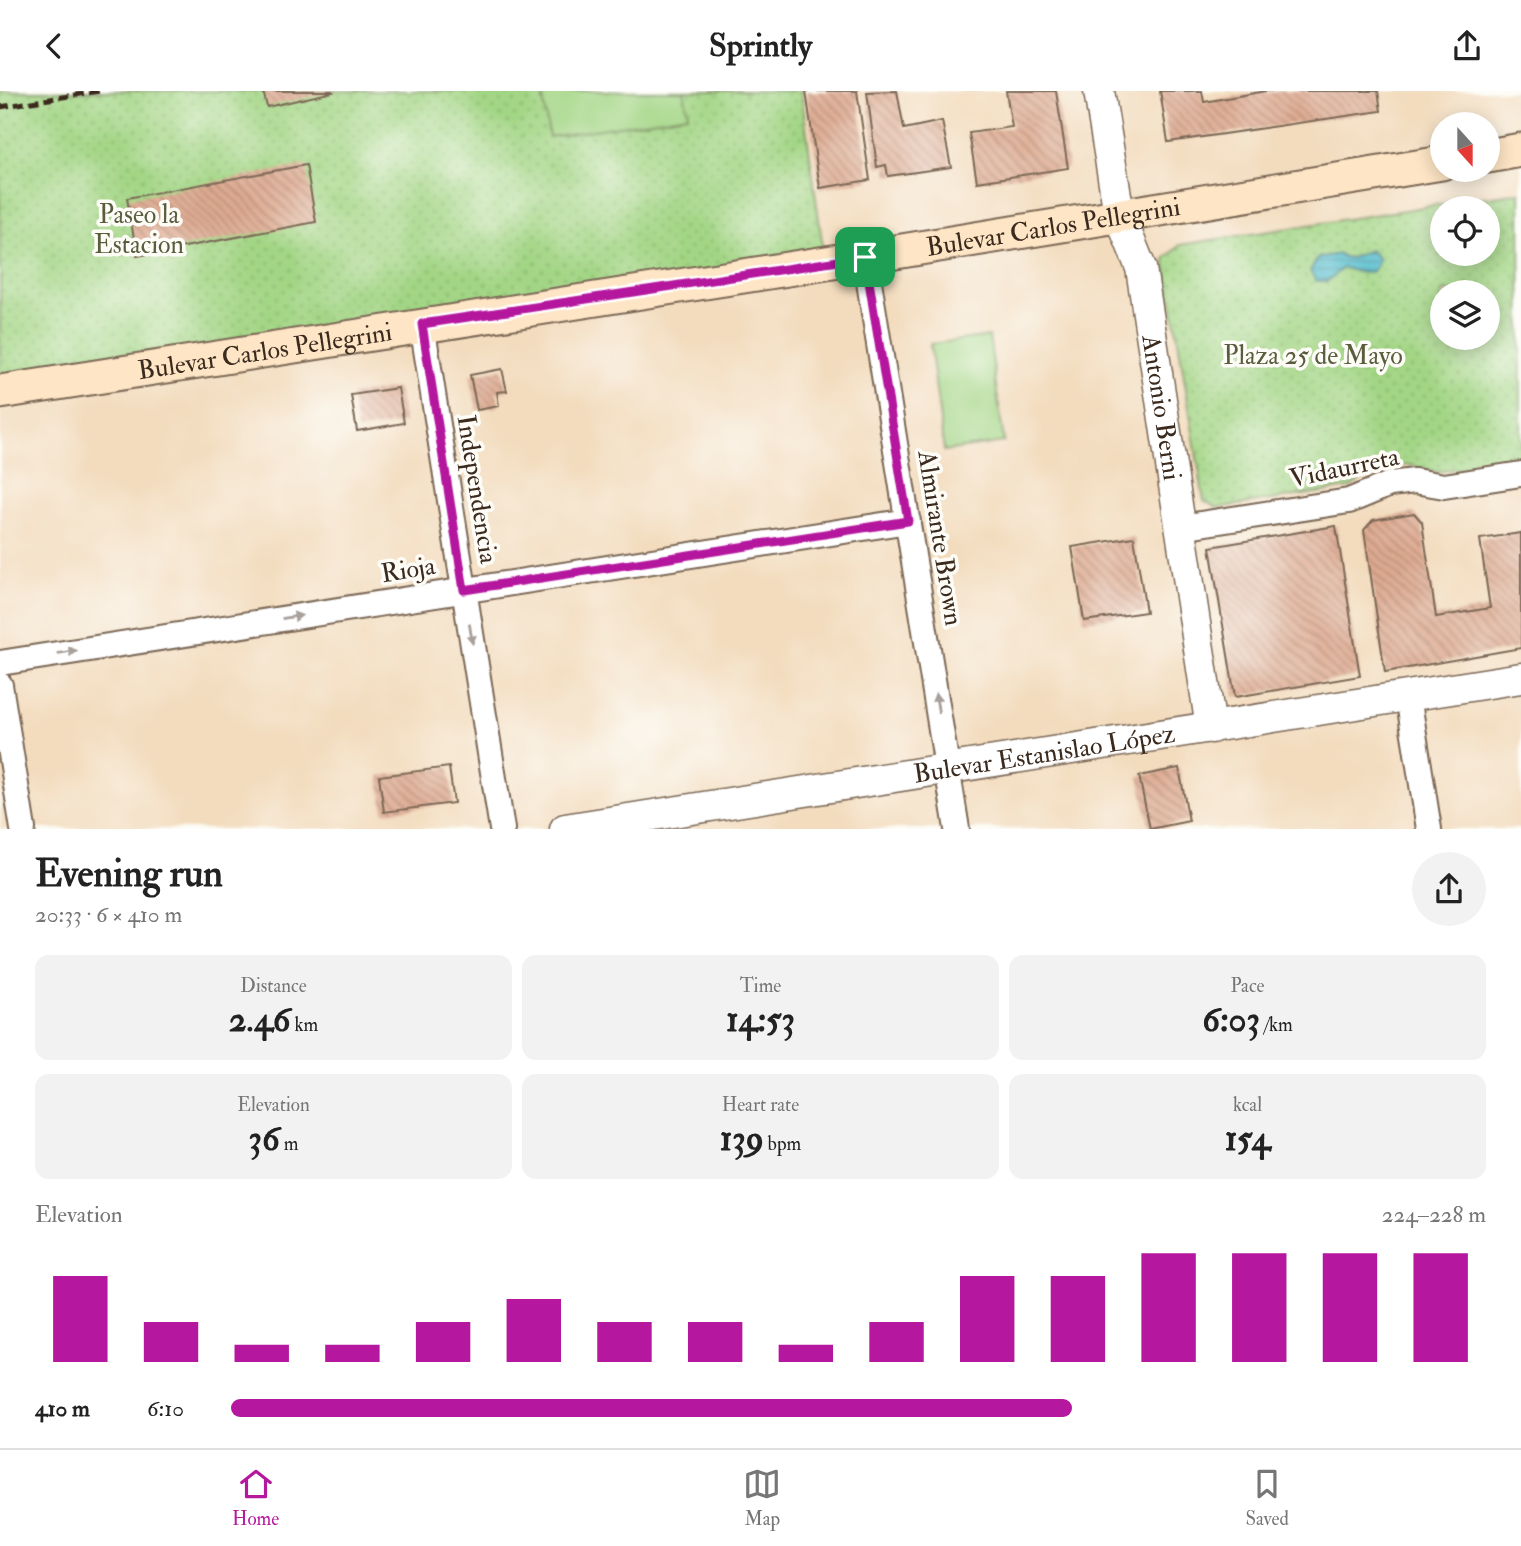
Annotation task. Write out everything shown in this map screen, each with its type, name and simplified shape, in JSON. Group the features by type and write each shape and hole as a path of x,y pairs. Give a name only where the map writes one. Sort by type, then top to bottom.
{"main road":[{"path":"1500,154 1521,150"},
{"name":"Bulevar Carlos Pellegrini","path":"0,392 422,324 865,257 1430,165"}],"street":[{"name":"Antonio Berni","path":"1098,91 1119,214 1141,268 1211,728"},
{"name":"Almirante Brown","path":"865,257 957,828"},
{"name":"Independencia","path":"422,324 502,828"},
{"name":"Vidaurreta","path":"1181,527 1349,501 1390,484 1415,481 1444,486 1521,474"},
{"name":"Rioja","path":"0,663 908,521"},
{"name":"Bulevar Estanislao López","path":"565,828 1521,678"},
{"path":"0,685 23,828"},
{"path":"1408,696 1429,828"}],"green space":[{"name":"Paseo la Estacion","path":"0,91 801,91 825,263 0,392"},
{"path":"542,91 684,91 688,115 549,137"},
{"name":"Plaza 25 de Mayo","path":"1520,192 1521,459 1437,472 1409,465 1376,469 1350,488 1218,508 1204,501 1165,259 1180,245 1430,206 1430,266 1500,266 1500,196 1494,196"},
{"path":"989,336 1004,442 944,451 930,344"}],"water":[{"path":"1370,250 1379,259 1377,266 1369,272 1343,268 1327,281 1316,281 1310,271 1318,258 1339,254 1350,258"}],"building":[{"path":"263,91 332,91 333,92 267,107"},
{"path":"806,91 857,91 870,180 820,188"},
{"path":"897,91 904,129 942,121 951,167 888,176 886,165 877,167 867,92"},
{"path":"1006,91 1056,91 1068,168 977,182 969,133 1012,127"},
{"path":"1160,91 1202,91 1204,102 1266,91 1378,91 1381,111 1168,142"},
{"path":"306,165 316,222 137,256 127,198"},
{"path":"502,369 507,391 497,392 499,406 477,410 470,375"},
{"path":"398,388 404,423 357,431 351,395"},
{"path":"1414,513 1422,522 1436,617 1490,608 1480,539 1521,533 1521,648 1385,672 1364,530 1373,520"},
{"path":"1336,526 1360,676 1235,697 1210,547"},
{"path":"1134,537 1146,612 1084,621 1072,547"},
{"path":"449,767 454,803 384,812 379,776"},
{"path":"1179,768 1189,821 1150,829 1139,776"}],"railway":[{"path":"0,107 100,91"}],"route":[{"path":"865,257 908,521 464,590 422,324 865,257"}]}
